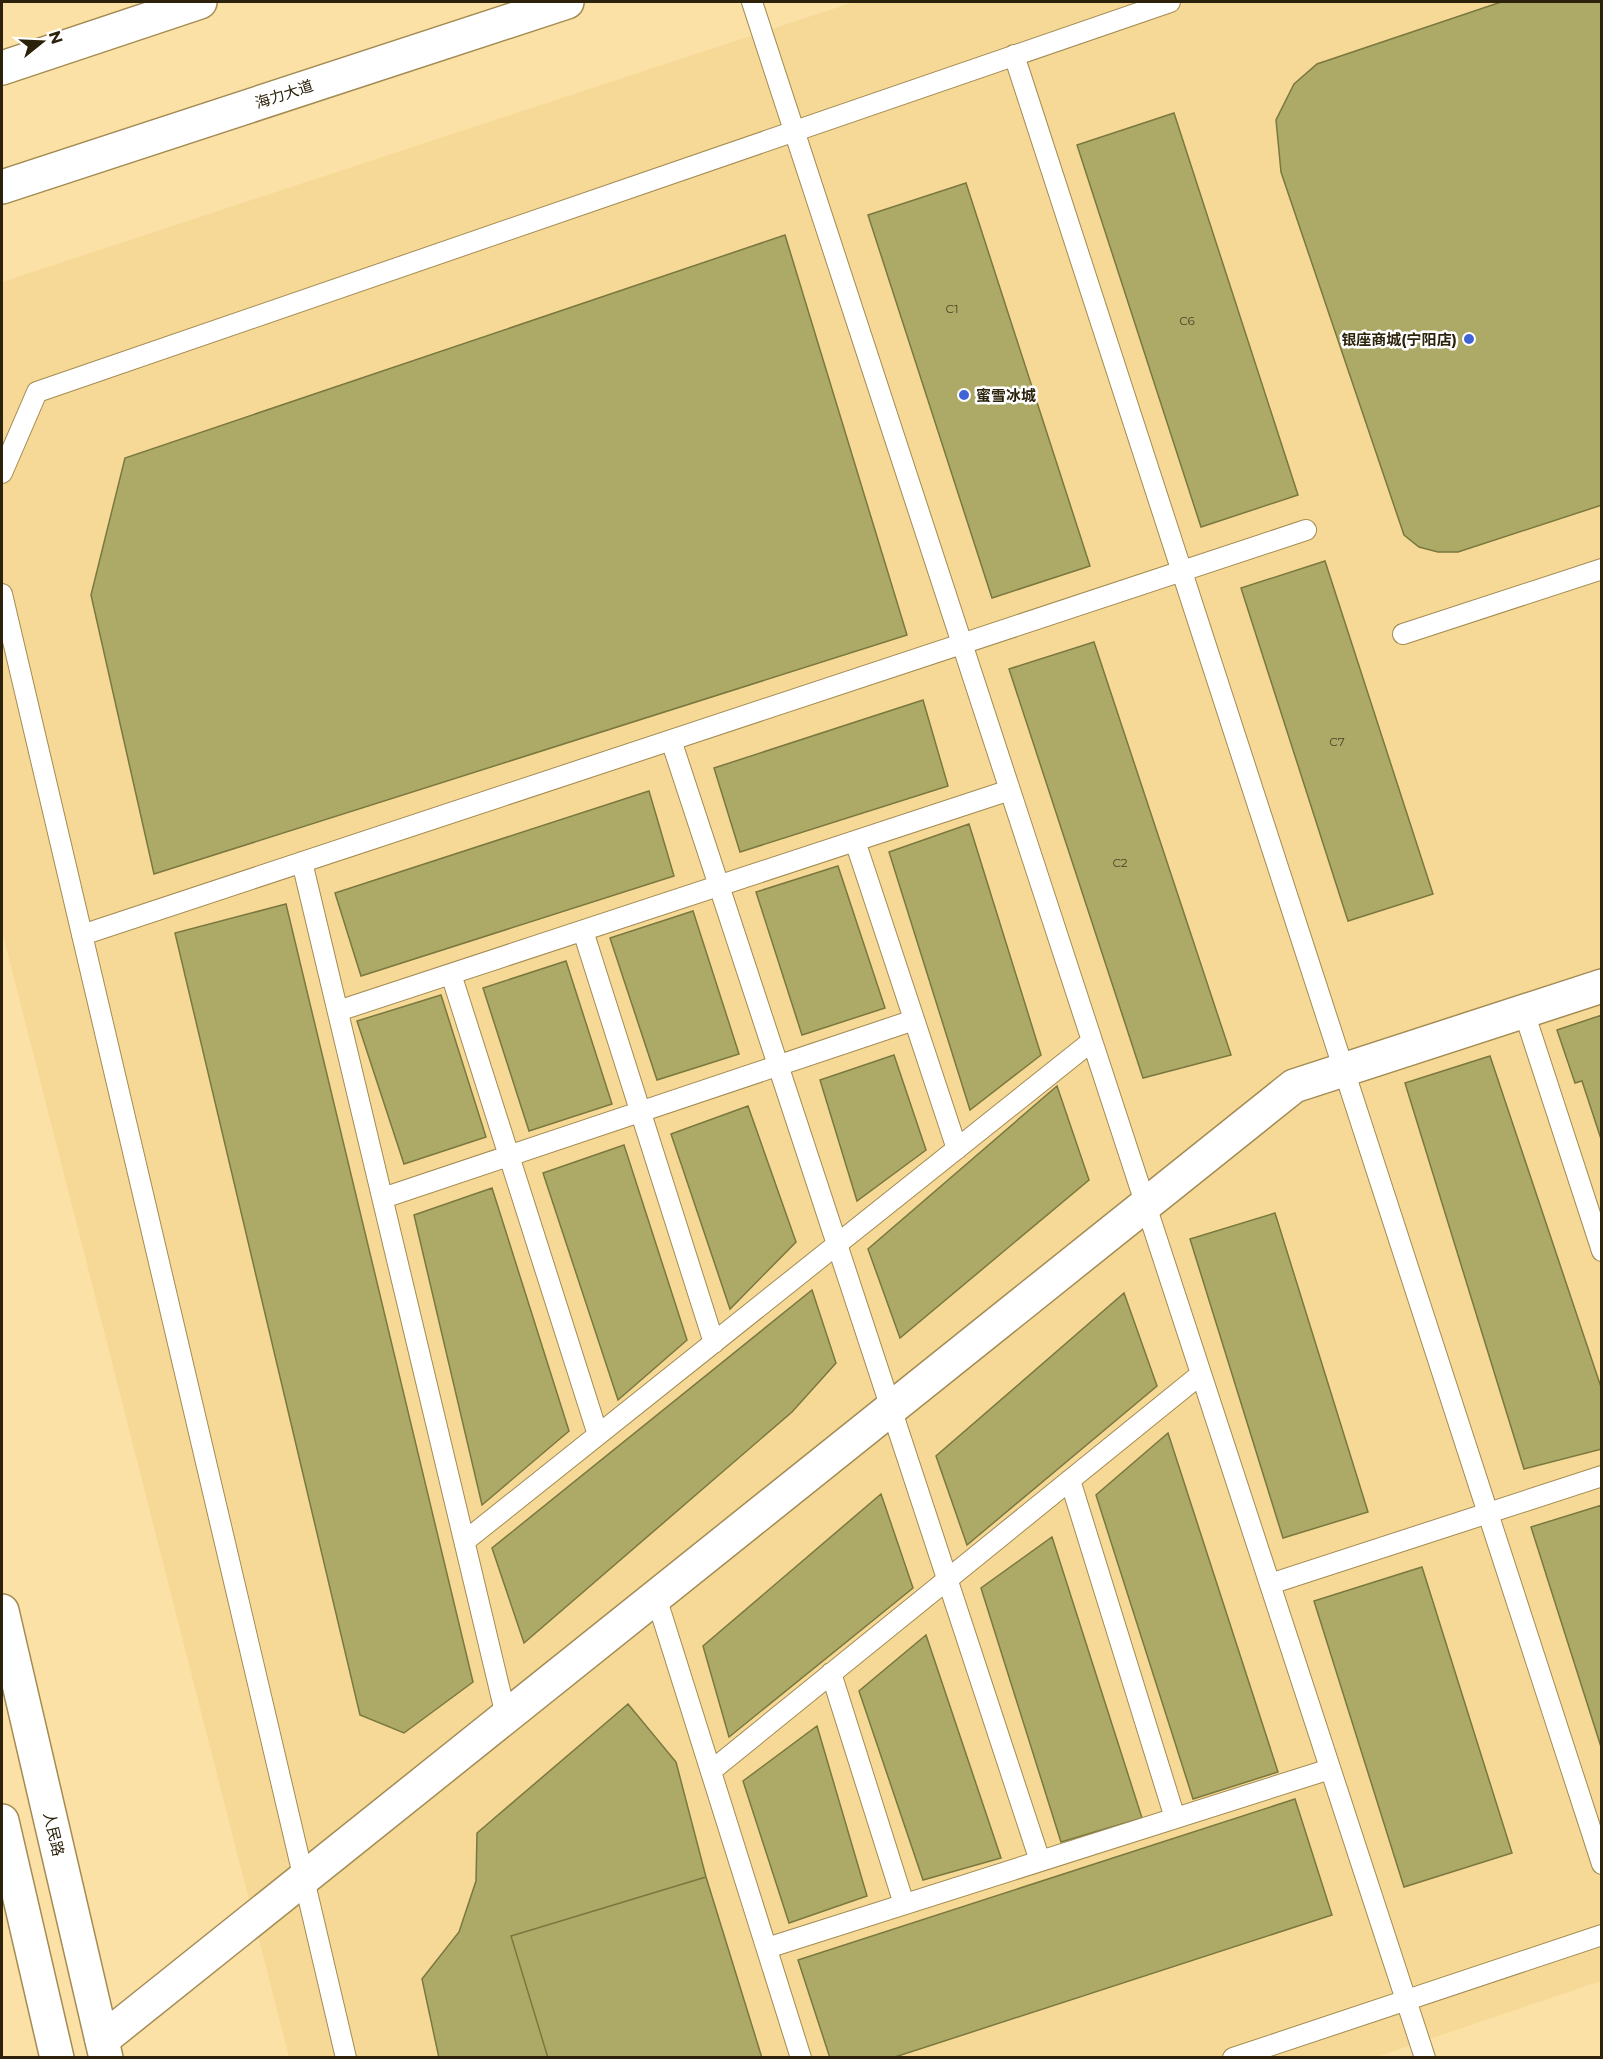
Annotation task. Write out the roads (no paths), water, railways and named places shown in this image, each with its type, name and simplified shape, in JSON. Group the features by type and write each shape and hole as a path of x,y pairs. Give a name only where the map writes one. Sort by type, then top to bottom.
{"street":[{"path":"2,68 200,2"},
{"name":"海力大道","path":"2,187 567,2"},
{"path":"104,2049 303,1879 1294,1086 1602,986"},
{"name":"人民路","path":"2,1611 104,2049"},
{"path":"2,1821 57,2058"}],"lane":[{"path":"752,2 1425,2058"},
{"path":"2,473 37,392 1170,2"},
{"path":"1014,55 1602,1864"},
{"path":"82,935 1306,530"},
{"path":"1403,634 1602,569"},
{"path":"2,594 346,2058"},
{"path":"671,740 1040,1861"},
{"path":"338,1011 1010,790"},
{"path":"855,841 957,1149"},
{"path":"302,862 506,1716"},
{"path":"583,931 714,1343"},
{"path":"451,974 598,1434"},
{"path":"1524,1012 1602,1251"},
{"path":"383,1198 914,1020"},
{"path":"465,1541 1092,1041"},
{"path":"711,1771 1201,1374"},
{"path":"1270,1584 1602,1476"},
{"path":"1070,1480 1175,1818"},
{"path":"656,1597 801,2058"},
{"path":"831,1673 904,1904"},
{"path":"767,1948 1330,1769"},
{"path":"1233,2058 1602,1935"}],"place":[{"name":"银座商城(宁阳店)","path":"1469,339"},
{"name":"蜜雪冰城","path":"964,395"}]}
